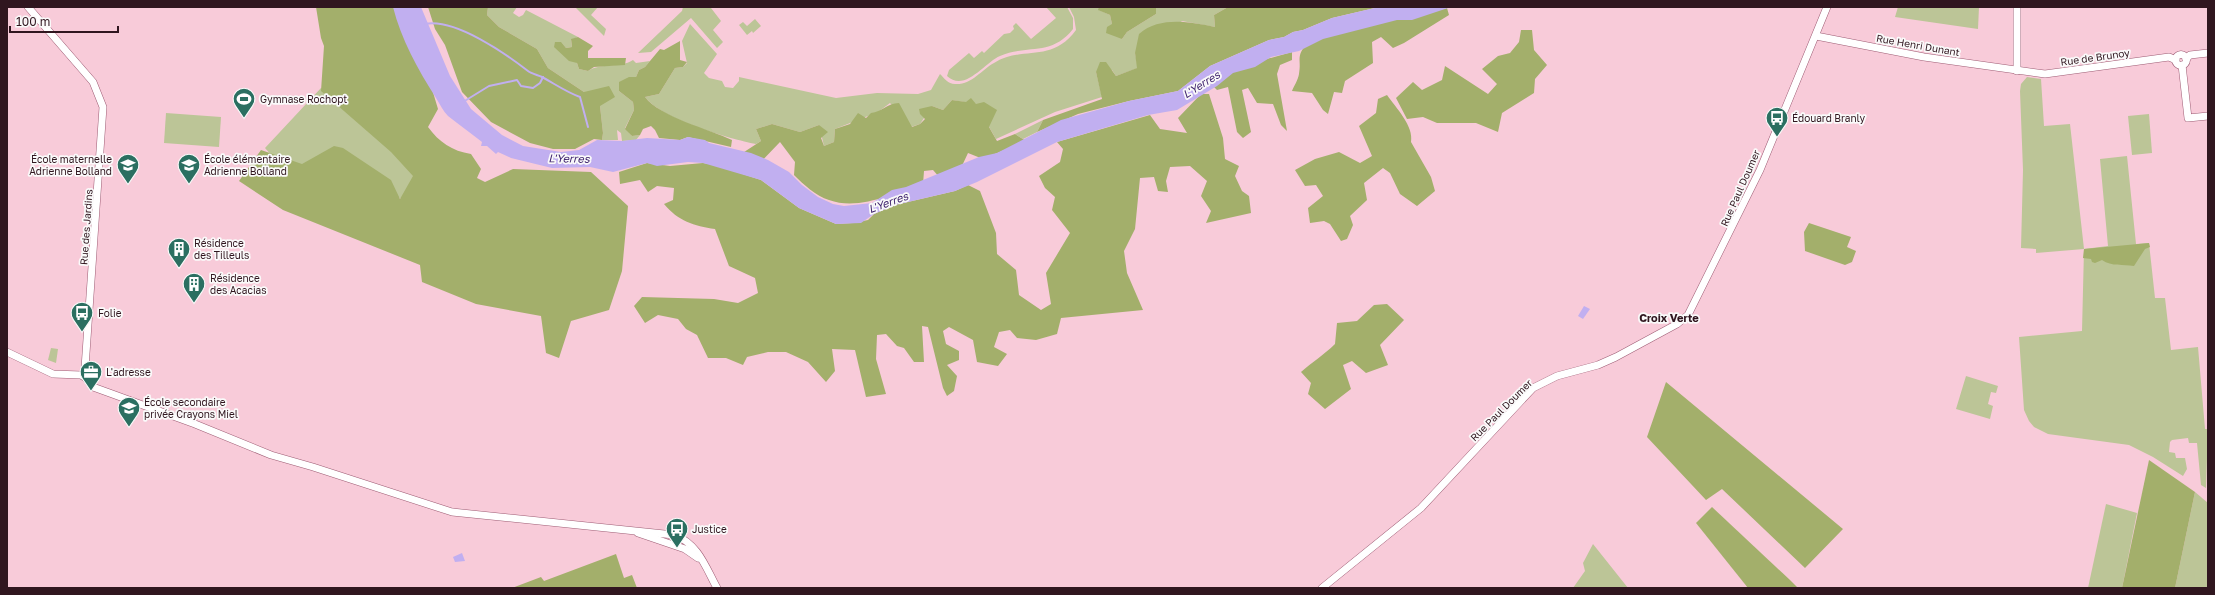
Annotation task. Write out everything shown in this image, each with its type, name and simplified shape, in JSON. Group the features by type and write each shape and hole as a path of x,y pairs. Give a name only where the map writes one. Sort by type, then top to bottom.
{"street":[{"name":"Rue des Jardins","path":"28,7 93,82 103,107 86,378"},
{"name":"Rue Paul Doumer","path":"1322,588 1421,508 1533,388 1557,376 1598,365 1616,357 1677,324 1688,315 1749,194 1827,7"},
{"path":"2017,7 2017,71"},
{"name":"Rue Henri Dunant","path":"1816,36 1924,57 2017,71"},
{"path":"2208,53 2190,56 2184,62 2188,118 2208,116"},
{"name":"Rue de Brunoy","path":"2017,71 2045,74 2169,57 2176,60 2180,55 2183,55 2184,62"},
{"path":"7,352 54,374 81,375 86,378 93,387 195,424 271,455 313,466 430,507 476,515 630,531 686,549 695,555 708,572 717,588"}],"green space":[{"path":"316,7 398,7 432,89 438,109 428,127 446,145 458,151 471,154 481,169 477,178 485,182 513,169 591,172 628,206 622,271 609,310 571,321 559,358 546,353 541,316 476,304 422,282 420,265 283,210 239,181 261,150 302,164 334,146 343,148 391,180 400,199 413,176 391,152 321,91 324,46 321,38"},
{"path":"428,7 488,7 487,15 499,27 537,49 548,68 584,92 609,86 615,97 600,106 603,133 602,140 594,139 575,149 553,149 530,143 491,122 462,92 445,45 435,29"},
{"path":"488,7 517,7 513,13 519,17 523,15 526,10 578,37 571,40 572,47 566,48 561,42 577,63 579,69 588,71 593,68 628,63 633,60 636,63 650,61 645,67 639,70 636,77 619,91 633,102 634,110 625,128 632,136 640,135 636,140 622,141 621,133 617,130 618,140 602,140 603,133 600,106 584,92 548,68 537,49 499,27 487,15"},
{"path":"575,7 598,7 591,15 606,29 604,36"},
{"path":"683,7 713,7 711,8 721,21 713,30 723,42 717,48 691,18 651,52 638,53 682,11"},
{"path":"1046,7 1067,7 1073,18 1073,29 1065,38 1047,47 1000,56 968,79 961,81 954,80 947,76 949,70 969,53 974,58 982,51 984,53 1004,34 1010,33 1014,29 1013,26 1016,23 1031,39 1056,18"},
{"path":"1069,7 1099,7 1099,10 1110,15 1112,24 1122,39 1127,32 1156,14 1156,7 1228,7 1214,15 1215,27 1182,21 1135,53 1138,68 1116,76 1112,70 1096,72 1102,97 1055,112 996,139 976,104 952,100 943,110 932,106 920,124 911,127 890,103 878,112 835,129 834,142 824,146 819,125 800,132 772,124 756,129 761,141 756,144 714,133 680,120 665,113 653,105 645,97 659,94 675,68 683,67 687,63 682,41 690,24 717,54 704,73 709,78 722,81 725,87 733,88 739,81 739,77 836,98 877,93 918,94 931,90 940,74 950,83 961,84 971,80 989,66 1005,58 1047,51 1057,47 1076,30 1074,17"},
{"path":"1099,7 1156,7 1156,14 1127,32 1122,39 1106,33 1107,27 1112,24 1110,15 1098,10"},
{"path":"1228,7 1379,7 1332,18 1303,30 1293,32 1284,37 1269,40 1210,66 1178,91 1129,101 1078,114 1037,132 1043,120 1102,99 1096,72 1100,62 1106,62 1116,76 1137,68 1135,53 1139,34 1147,28 1176,22 1196,23 1215,27 1214,15"},
{"path":"1898,7 1979,7 1978,29 1895,17"},
{"path":"1447,8 1449,15 1404,43 1393,48 1381,37 1372,42 1373,63 1345,81 1342,93 1334,92 1328,114 1323,110 1312,93 1292,91 1297,81 1300,69 1300,55 1307,43 1330,34 1350,29"},
{"path":"755,19 761,26 753,33 752,31 747,35 739,25 743,22 747,26"},
{"path":"1521,30 1532,30 1534,50 1547,65 1535,79 1534,93 1502,113 1498,132 1476,123 1437,123 1423,117 1407,119 1396,98 1413,82 1422,90 1442,80 1445,66 1488,94 1497,84 1482,69 1498,56 1510,53 1519,42"},
{"path":"578,37 593,46 588,51 588,58 626,58 625,65 594,67 588,71 579,69 577,63 569,61 554,47 555,42 561,42 566,48 572,47 571,39"},
{"path":"680,41 680,60 687,62 683,67 675,68 659,94 645,97 662,111 732,140 731,147 688,137 680,140 659,138 651,126 643,129 640,135 632,136 625,129 634,110 633,102 619,91 619,82 629,77 636,77 639,70 645,67 660,49 664,50"},
{"path":"1292,52 1292,60 1280,65 1277,74 1287,131 1281,125 1273,104 1257,103 1248,88 1242,90 1251,132 1243,138 1237,132 1228,87 1217,90 1209,82 1231,69"},
{"path":"2027,77 2041,79 2044,126 2070,124 2084,249 2036,253 2036,249 2021,248 2023,170 2020,91 2021,84"},
{"path":"321,88 327,90 423,173 409,202 382,190 313,167 280,165 265,148"},
{"path":"1201,94 1209,94 1223,138 1225,159 1239,166 1235,176 1242,191 1249,196 1251,213 1206,223 1211,211 1201,196 1207,181 1190,166 1170,167 1166,181 1168,192 1158,191 1154,177 1140,178 1135,229 1124,251 1127,273 1143,310 1061,318 1057,334 1036,340 1017,338 1010,330 999,332 994,347 1007,354 998,366 977,362 973,340 949,327 943,331 946,344 959,351 959,360 947,365 957,376 954,391 947,396 943,388 928,327 922,326 924,362 914,362 904,348 897,346 886,334 877,335 876,359 886,394 866,397 855,350 832,349 835,371 826,382 808,362 786,352 768,352 747,357 743,365 726,358 708,358 697,335 686,329 678,319 658,315 645,323 634,306 642,297 714,299 738,303 758,293 755,278 729,266 715,229 687,222 675,215 664,204 673,200 674,188 657,186 648,192 640,180 620,184 619,172 647,163 670,166 703,163 715,165 761,180 799,208 836,224 868,220 874,214 895,205 955,191 968,185 980,191 996,233 997,254 1016,270 1019,295 1041,310 1051,304 1046,273 1070,233 1052,210 1055,197 1045,188 1039,176 1060,162 1063,149 1057,142 1150,115 1160,129 1187,133 1178,118"},
{"path":"1387,95 1399,111 1410,130 1411,142 1431,177 1435,191 1417,206 1400,194 1390,173 1383,168 1364,183 1367,200 1350,216 1353,225 1347,239 1341,241 1330,224 1324,221 1310,223 1308,208 1323,196 1316,185 1305,186 1295,170 1315,159 1339,152 1360,163 1372,156 1359,126 1376,113 1378,99"},
{"path":"971,98 976,104 984,102 997,110 989,127 997,141 1015,134 1026,141 983,159 968,153 961,168 940,178 933,170 924,171 923,184 876,200 840,203 819,196 794,175 795,162 780,142 757,166 741,154 761,141 756,129 772,124 800,132 819,125 828,132 821,138 824,146 834,142 835,129 850,124 858,113 866,118 871,113 891,104 899,103 912,127 920,124 925,119 920,114 919,109 932,106 943,110 952,100 966,102"},
{"path":"166,113 221,117 219,147 164,143"},
{"path":"2149,114 2152,153 2132,155 2128,116"},
{"path":"1043,120 1037,132 1023,139 1015,134"},
{"path":"2127,156 2136,244 2149,243 2155,298 2165,298 2171,350 2198,347 2205,429 2208,429 2206,488 2201,485 2197,443 2189,443 2188,438 2172,440 2170,442 2169,452 2175,453 2176,458 2185,458 2187,469 2183,476 2153,457 2129,445 2048,434 2034,427 2029,421 2024,410 2019,337 2082,331 2084,249 2108,246 2100,159"},
{"path":"1809,223 1851,237 1847,247 1856,251 1852,262 1845,265 1805,251 1804,232"},
{"path":"2149,243 2150,247 2145,249 2134,266 2114,264 2102,260 2095,263 2092,262 2091,259 2083,258 2084,249"},
{"path":"1387,304 1404,320 1380,345 1388,365 1366,373 1352,361 1343,365 1351,389 1325,409 1308,394 1311,383 1301,372 1335,344 1337,323 1357,321 1374,305"},
{"path":"51,348 58,349 56,363 48,360"},
{"path":"1966,376 1998,386 1996,393 1991,392 1988,404 1993,406 1990,419 1956,409"},
{"path":"1666,382 1843,529 1805,568 1722,489 1706,500 1647,437"},
{"path":"2149,460 2195,492 2175,588 2122,588"},
{"path":"2195,492 2208,503 2207,588 2175,588"},
{"path":"2106,504 2137,513 2122,588 2088,588"},
{"path":"1712,507 1798,588 1748,588 1696,523"},
{"path":"1593,544 1628,588 1573,588 1585,571 1583,563"},
{"path":"616,554 624,578 632,575 637,588 512,588 541,577 544,581"}],"water":[{"name":"L'Yerres","path":"393,7 421,7 450,76 471,109 502,135 523,146 561,152 579,150 597,140 622,141 647,138 680,140 688,137 705,140 709,143 751,153 768,160 789,172 802,185 818,197 833,204 844,206 872,203 892,190 906,187 979,157 997,153 1061,120 1129,101 1178,91 1210,66 1269,40 1284,37 1293,32 1303,30 1332,18 1379,7 1451,7 1412,20 1397,20 1323,39 1299,51 1271,57 1255,67 1233,73 1217,86 1177,110 1148,115 1057,142 977,182 955,191 895,205 874,214 861,223 836,224 799,208 761,180 703,163 688,162 657,166 647,163 613,172 590,167 552,168 511,158 498,152 496,154 487,146 481,146 482,142 448,116 445,112 411,54 396,19"},
{"path":"1584,306 1590,309 1583,319 1578,316"},
{"path":"462,553 465,561 455,562 453,557"}],"waterway":[{"path":"425,24 451,26 480,39 530,72 580,97 588,127"},
{"path":"463,102 489,86 517,80 521,86 533,88 540,83 543,77"}],"place":[{"name":"Gymnase Rochopt","path":"244,118"},
{"name":"Édouard Branly","path":"1777,138"},
{"name":"École maternelle Adrienne Bolland","path":"128,184"},
{"name":"École élémentaire Adrienne Bolland","path":"189,184"},
{"name":"Résidence des Tilleuls","path":"179,268"},
{"name":"Résidence des Acacias","path":"194,304"},
{"name":"Folie","path":"82,332"},
{"name":"L'adresse","path":"91,392"},
{"name":"École secondaire privée Crayons Miel","path":"129,428"},
{"name":"Justice","path":"677,548"}],"district":[{"name":"Croix Verte","path":"1669,317"}]}
